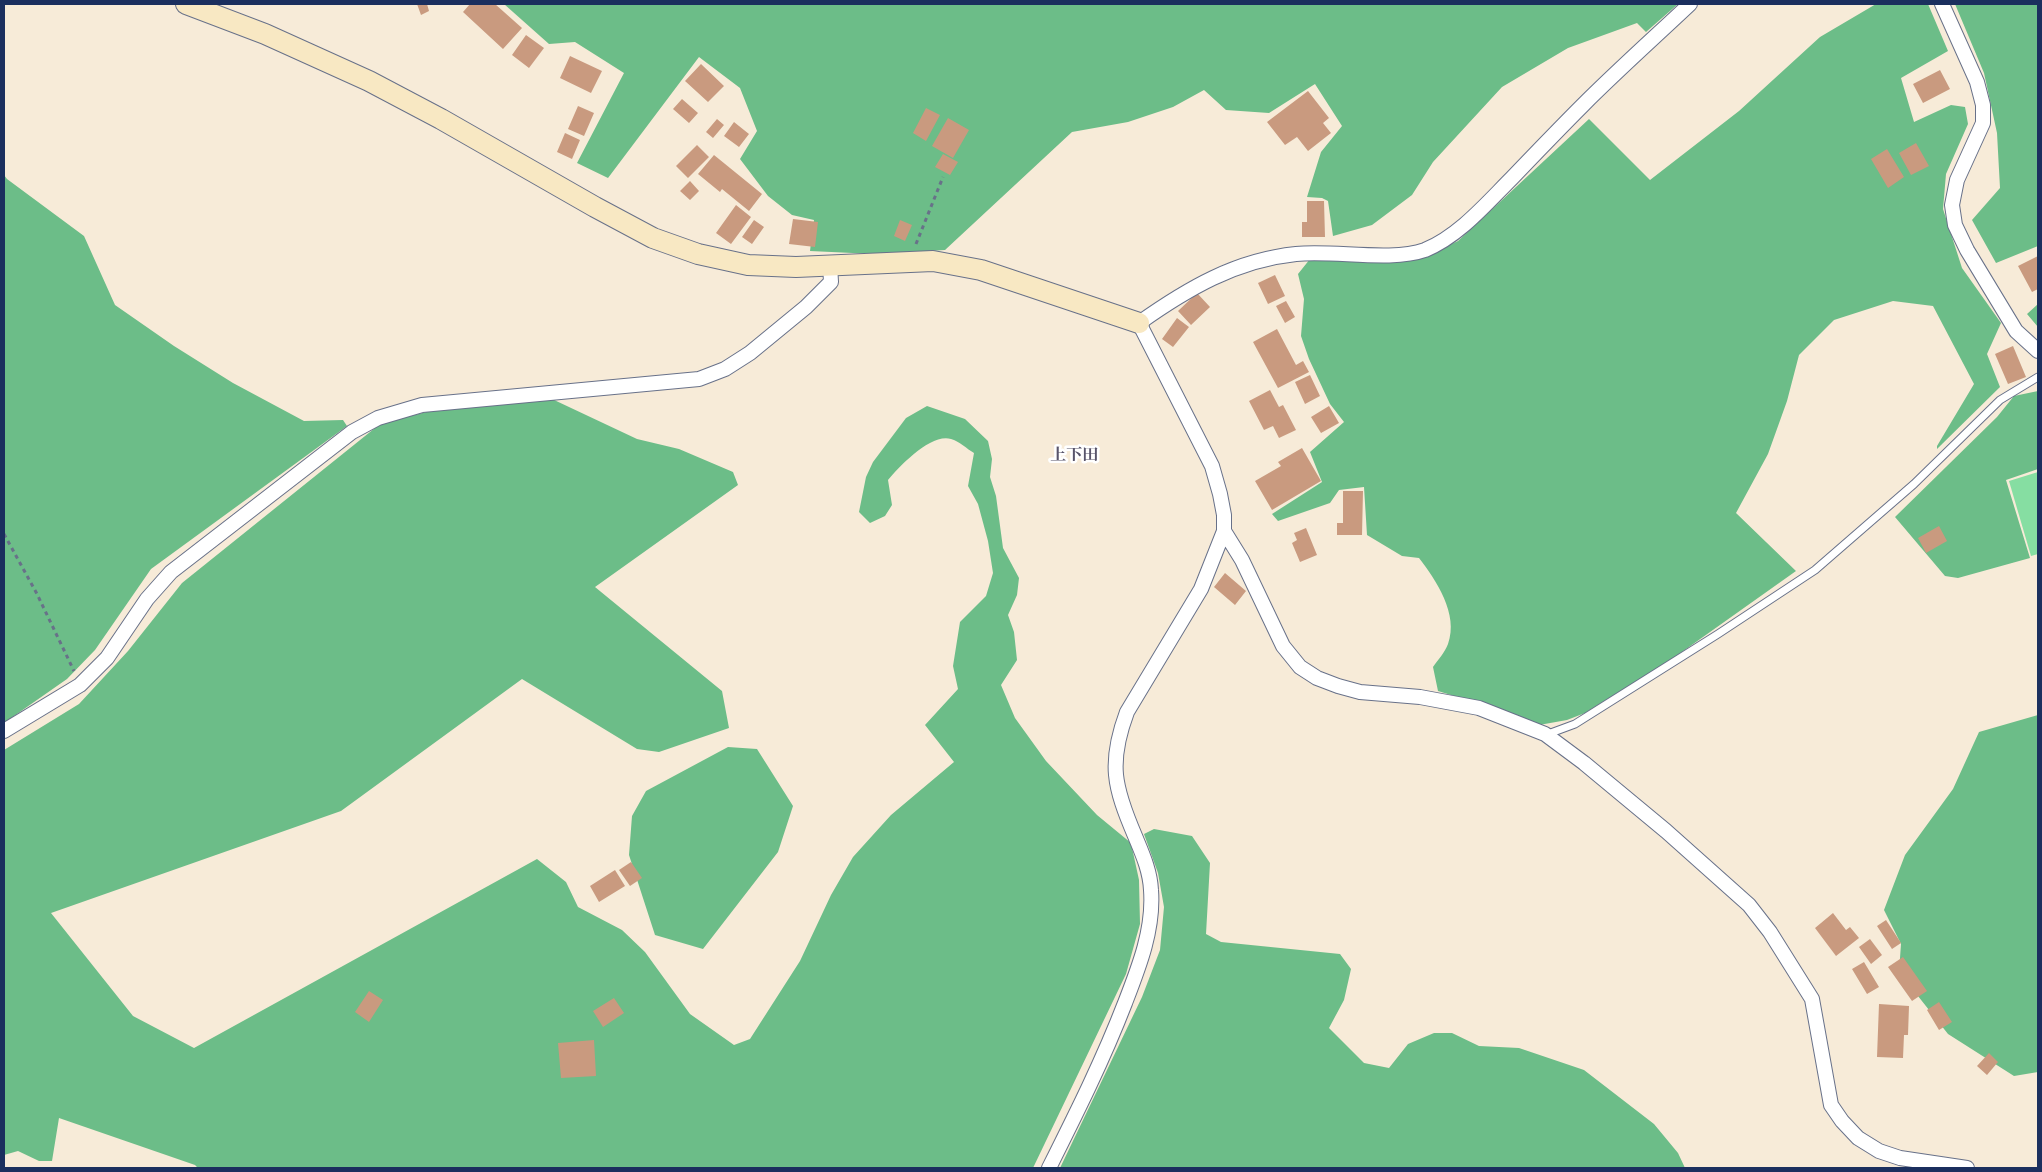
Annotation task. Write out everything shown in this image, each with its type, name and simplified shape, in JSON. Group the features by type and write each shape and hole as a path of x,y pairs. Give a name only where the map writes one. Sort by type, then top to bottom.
{"street":[{"path":"186,4 265,34 369,81 654,238 698,254 748,265 796,267 933,261 981,270 1139,323 1212,466 1220,494 1224,516 1224,531 1201,589 1127,712 1119,734 1115,755 1115,782 1121,804 1146,862 1151,890 1149,933 1134,981 1106,1052 1049,1168"},
{"path":"1139,323 1190,290 1225,272 1262,261 1296,254 1404,254 1424,250 1450,236 1481,209 1586,102 1690,4"},
{"path":"1942,4 1977,82 1983,105 1983,123 1957,180 1952,205 1955,225 1967,250 2016,331 2038,352"},
{"path":"4,731 80,685 107,658 147,599 171,572 352,432 378,418 422,405 699,379 725,369 750,353 806,307 831,282 830,265"},
{"path":"1224,531 1242,560 1283,646 1300,667 1317,678 1338,686 1360,692 1420,697 1479,708 1545,734 1584,763 1666,831 1749,905 1770,932 1812,999 1831,1105 1842,1121 1858,1138 1879,1151 1900,1158 1967,1168"}],"lane":[{"path":"1545,734 1553,734 1575,724 1815,570 1914,484 2000,400 2038,377"}],"path":[{"path":"910,262 943,177"},
{"path":"4,534 37,594 80,685"}],"green space":[{"path":"504,4 1678,4 1646,32 1637,23 1568,48 1502,87 1433,162 1412,195 1372,225 1333,236 1328,201 1322,198 1307,197 1321,152 1342,126 1315,84 1269,113 1226,110 1204,90 1173,107 1128,122 1072,132 945,250 874,254 810,251 814,220 792,215 768,196 740,159 757,131 740,88 699,57 608,178 577,163 624,73 575,42 549,44"},
{"path":"1876,4 1928,4 1948,51 1901,78 1914,122 1951,105 1965,107 1968,124 1946,174 1943,209 1962,268 2001,323 1987,354 2000,387 1937,449 1974,384 1933,306 1893,301 1834,320 1799,355 1787,401 1768,454 1736,513 1796,571 1672,659 1585,713 1567,720 1539,725 1519,716 1438,691 1433,667 1448,644 1451,633 1448,609 1439,587 1419,558 1402,556 1367,535 1364,487 1339,490 1330,503 1278,521 1272,514 1322,482 1310,452 1344,422 1330,404 1309,359 1301,336 1304,299 1298,274 1310,259 1423,257 1458,241 1589,119 1650,180 1739,111 1820,37"},
{"path":"1955,4 2038,4 2038,246 1996,263 1972,220 2000,188 1997,133 1984,73"},
{"path":"4,175 84,236 115,305 174,346 233,383 304,421 343,420 347,426 151,569 95,650 67,679 4,723"},
{"path":"2038,304 2038,327 2027,314"},
{"path":"2038,391 2038,469 2006,480 2030,558 1958,578 1945,576 1895,517 1997,417 2014,396"},
{"path":"552,399 637,439 679,449 733,472 738,485 595,587 722,691 729,728 659,752 637,749 522,679 341,811 51,913 133,1016 194,1048 537,859 566,882 578,907 622,930 645,952 690,1014 734,1045 750,1039 800,961 831,895 853,857 891,815 954,762 925,725 958,689 953,666 960,622 986,596 993,573 988,541 978,504 968,486 974,453 951,439 943,438 934,441 916,452 888,480 892,505 885,516 870,523 859,512 866,477 873,462 906,418 927,406 965,419 988,441 992,459 990,477 996,496 1003,548 1019,578 1017,595 1008,615 1014,632 1017,660 1001,685 1015,718 1046,761 1097,815 1131,843 1139,880 1140,924 1126,974 1033,1168 198,1168 195,1165 59,1118 52,1161 39,1161 18,1151 4,1155 4,750 79,704 128,651 182,583 380,424 430,411"},
{"path":"2038,472 2038,554 2031,556 2009,481"},
{"path":"2038,715 2038,1072 2014,1076 1948,1034 1899,972 1901,944 1884,910 1905,855 1953,789 1979,732"},
{"path":"728,747 757,749 793,806 778,852 703,949 655,935 629,855 632,816 646,791"},
{"path":"1154,829 1192,836 1210,863 1206,934 1221,942 1340,954 1351,969 1344,1000 1329,1028 1364,1063 1389,1068 1408,1044 1434,1033 1452,1033 1479,1046 1519,1048 1584,1070 1654,1124 1678,1153 1685,1168 1060,1168 1142,997 1160,950 1164,907 1158,873 1144,834"}],"building":[{"path":"417,4 427,4 429,11 421,15"},
{"path":"470,4 495,4 522,28 503,49 463,12"},
{"path":"526,35 544,48 529,68 512,55"},
{"path":"570,56 602,71 591,93 560,78"},
{"path":"701,64 724,86 708,102 685,81"},
{"path":"1940,70 1950,89 1923,103 1913,84"},
{"path":"1308,91 1329,118 1323,123 1331,133 1308,151 1297,137 1285,145 1267,122"},
{"path":"682,99 698,113 689,123 673,109"},
{"path":"578,106 594,113 584,136 568,129"},
{"path":"926,108 940,115 926,141 913,133"},
{"path":"948,118 969,130 953,158 932,146"},
{"path":"717,119 724,125 713,138 706,132"},
{"path":"734,122 749,134 739,147 724,136"},
{"path":"565,133 580,140 572,159 557,152"},
{"path":"1916,143 1929,166 1911,175 1899,153"},
{"path":"697,145 709,157 688,178 676,166"},
{"path":"1887,149 1904,177 1888,188 1871,159"},
{"path":"943,154 958,162 950,175 935,167"},
{"path":"714,155 762,194 749,211 722,189 720,192 698,174"},
{"path":"690,181 699,191 690,200 680,191"},
{"path":"1307,201 1324,201 1325,237 1302,237 1302,222 1307,222"},
{"path":"736,205 751,217 731,244 716,233"},
{"path":"793,219 818,222 815,247 789,244"},
{"path":"754,220 764,227 752,244 742,237"},
{"path":"900,220 912,225 905,241 894,236"},
{"path":"2038,256 2038,289 2032,292 2018,266"},
{"path":"1275,275 1285,296 1268,304 1258,283"},
{"path":"1197,293 1210,307 1191,325 1178,311"},
{"path":"1286,301 1295,317 1285,323 1276,306"},
{"path":"1177,318 1189,327 1173,347 1162,339"},
{"path":"1277,329 1296,365 1303,361 1309,372 1278,388 1253,342"},
{"path":"2013,346 2026,377 2008,384 1995,354"},
{"path":"1310,375 1320,396 1305,404 1295,382"},
{"path":"1270,390 1279,407 1283,405 1296,430 1279,438 1273,426 1264,430 1249,401"},
{"path":"1329,406 1339,423 1321,433 1311,417"},
{"path":"1302,448 1321,481 1272,510 1255,481 1281,466 1278,462"},
{"path":"1343,491 1363,491 1362,535 1337,535 1337,523 1343,523"},
{"path":"1939,526 1947,541 1926,553 1918,538"},
{"path":"1306,528 1317,555 1300,562 1292,543 1297,540 1294,533"},
{"path":"1225,573 1246,591 1235,605 1214,587"},
{"path":"631,862 642,878 630,886 619,870"},
{"path":"615,870 625,886 599,902 590,886"},
{"path":"1833,913 1846,930 1850,927 1859,938 1836,956 1815,928"},
{"path":"1886,920 1901,943 1892,949 1877,926"},
{"path":"1870,939 1882,955 1871,964 1859,947"},
{"path":"1903,957 1927,991 1912,1001 1888,967"},
{"path":"1864,962 1879,987 1867,994 1852,969"},
{"path":"369,991 383,1000 369,1022 355,1012"},
{"path":"614,998 624,1013 603,1027 593,1011"},
{"path":"1939,1002 1952,1022 1939,1030 1927,1010"},
{"path":"1879,1004 1909,1006 1908,1035 1904,1035 1903,1058 1877,1057"},
{"path":"594,1040 596,1076 561,1078 558,1043"},
{"path":"1989,1053 1998,1062 1987,1075 1977,1066"}],"district":[{"name":"上下田","path":"1074,457"}]}
